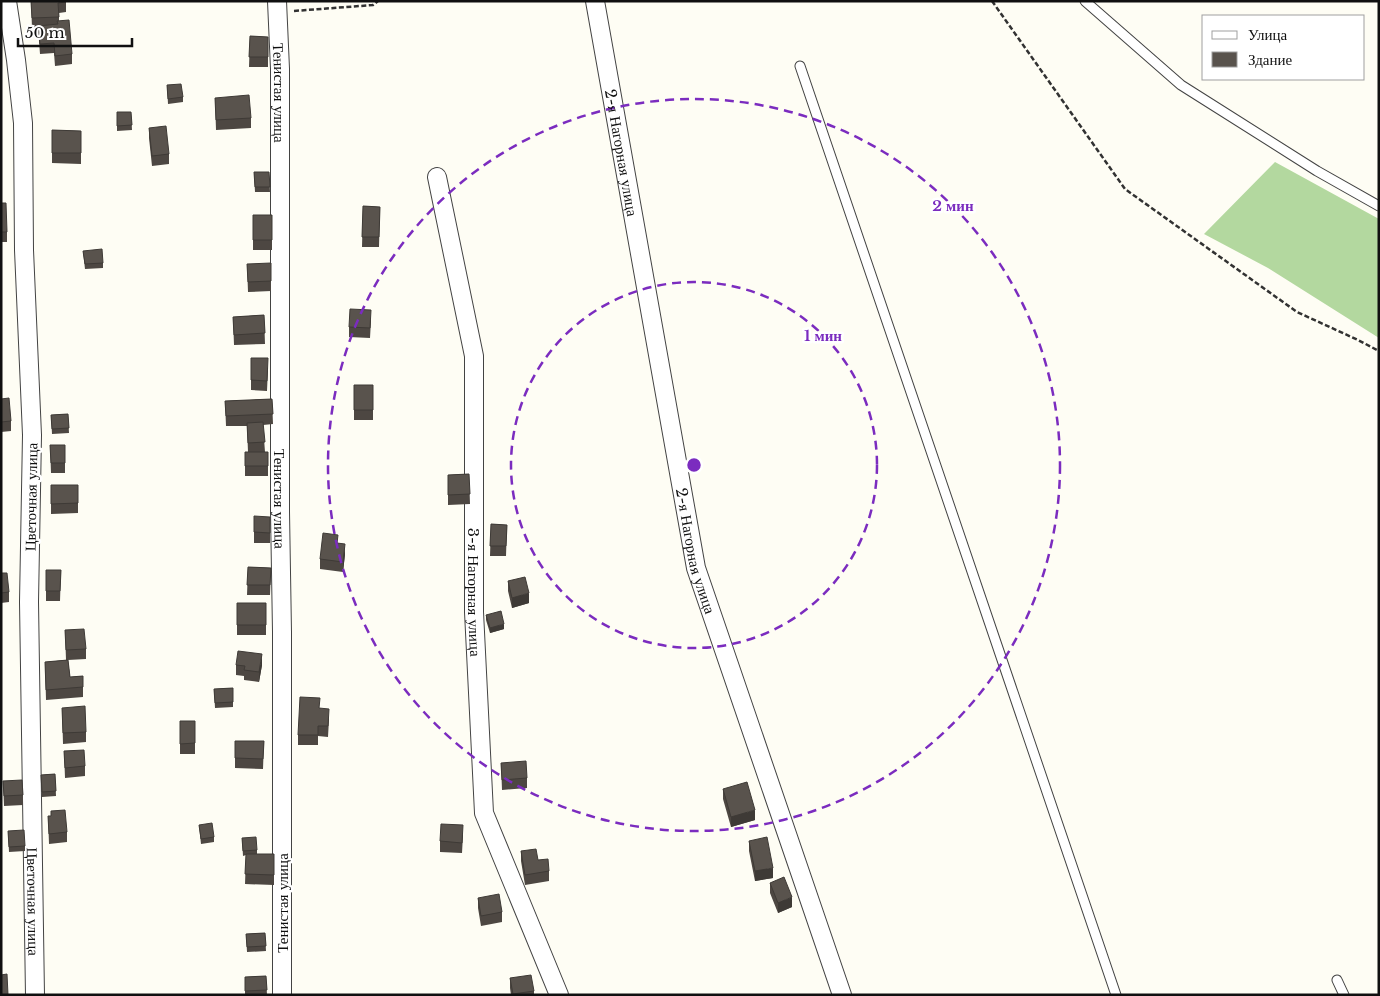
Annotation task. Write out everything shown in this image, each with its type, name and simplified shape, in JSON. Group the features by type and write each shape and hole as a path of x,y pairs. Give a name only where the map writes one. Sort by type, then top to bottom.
{"street":[{"name":"Цветочная улица","path":"7,1 23,122 24,250 32,434 29,602 35,995"},
{"name":"2-я Нагорная улица","path":"595,1 696,568 842,995"},
{"name":"Тенистая улица","path":"277,7 280,69 282,995"},
{"name":"3-я Нагорная улица","path":"437,177 474,356 474,612 484,814 559,995"}],"lane":[{"path":"1085,1 1181,85 1317,171 1379,206"},
{"path":"800,66 1116,995"},
{"path":"1337,980 1344,995"}],"path":[{"path":"277,7 373,5 378,1"},
{"path":"992,1 1125,189 1297,312 1379,351"}],"green space":[{"path":"1275,162 1379,219 1379,338 1268,268 1204,234"}],"building":[{"path":"31,1 66,2 58,3 59,17 32,18"},
{"path":"69,20 72,54 55,56 54,43 40,44 38,26 58,24 57,21"},
{"path":"250,36 268,37 268,57 249,57"},
{"path":"181,84 183,97 168,99 167,85"},
{"path":"249,95 251,118 216,120 215,98"},
{"path":"117,112 131,112 132,125 117,126"},
{"path":"166,126 169,154 152,156 149,128"},
{"path":"52,130 81,131 81,153 52,153"},
{"path":"254,172 269,172 270,187 255,187"},
{"path":"1,203 6,203 7,232 1,232"},
{"path":"363,206 380,207 379,237 362,237"},
{"path":"253,215 272,215 272,240 253,240"},
{"path":"102,249 103,263 85,264 83,251"},
{"path":"271,263 271,281 248,282 247,264"},
{"path":"350,309 371,310 370,328 349,327"},
{"path":"264,315 265,333 234,335 233,317"},
{"path":"251,358 268,358 267,381 251,380"},
{"path":"354,385 373,385 373,410 354,410"},
{"path":"9,398 11,421 1,422 1,399"},
{"path":"272,399 273,414 226,416 225,401"},
{"path":"68,414 69,428 52,429 51,415"},
{"path":"263,422 265,442 248,443 247,423"},
{"path":"50,445 65,445 65,463 51,463"},
{"path":"245,452 268,452 268,466 245,466"},
{"path":"469,474 470,494 448,495 448,475"},
{"path":"51,485 78,485 78,503 51,504"},
{"path":"254,516 270,517 270,533 254,532"},
{"path":"491,524 507,525 506,546 490,546"},
{"path":"323,533 338,535 337,543 345,544 343,562 320,559"},
{"path":"248,567 271,568 270,585 247,585"},
{"path":"46,570 61,570 60,591 46,591"},
{"path":"1,573 7,573 9,592 1,593"},
{"path":"525,577 529,593 512,598 508,581"},
{"path":"237,603 266,603 266,625 237,625"},
{"path":"501,611 504,624 490,628 486,615"},
{"path":"84,629 86,649 66,650 65,630"},
{"path":"238,651 262,654 259,672 244,670 245,666 236,665"},
{"path":"68,660 70,677 83,676 83,687 46,690 45,662"},
{"path":"233,688 233,702 215,703 214,689"},
{"path":"300,697 320,698 319,708 329,709 328,726 318,726 318,735 298,735"},
{"path":"85,706 86,732 63,733 62,708"},
{"path":"180,721 195,721 195,743 180,744"},
{"path":"235,741 264,741 263,759 235,758"},
{"path":"84,750 85,766 65,768 64,751"},
{"path":"526,761 527,778 502,780 501,763"},
{"path":"55,774 56,791 42,792 41,775"},
{"path":"22,780 23,795 4,796 3,781"},
{"path":"747,782 755,810 731,817 723,789"},
{"path":"65,810 67,832 49,834 48,816 51,816 51,811"},
{"path":"212,823 214,837 201,839 199,825"},
{"path":"441,824 463,825 462,843 440,841"},
{"path":"24,830 25,846 9,847 8,831"},
{"path":"256,837 257,850 243,851 242,838"},
{"path":"767,837 773,868 755,871 749,841"},
{"path":"536,849 538,860 548,859 549,871 525,875 521,851"},
{"path":"246,854 274,854 274,875 245,874"},
{"path":"784,877 792,897 778,903 770,883"},
{"path":"499,894 502,912 481,916 478,898"},
{"path":"265,933 266,946 247,947 246,934"},
{"path":"7,974 8,995 1,995 1,975"},
{"path":"531,975 534,991 513,994 510,978"},
{"path":"266,976 267,990 245,991 245,977"}]}
